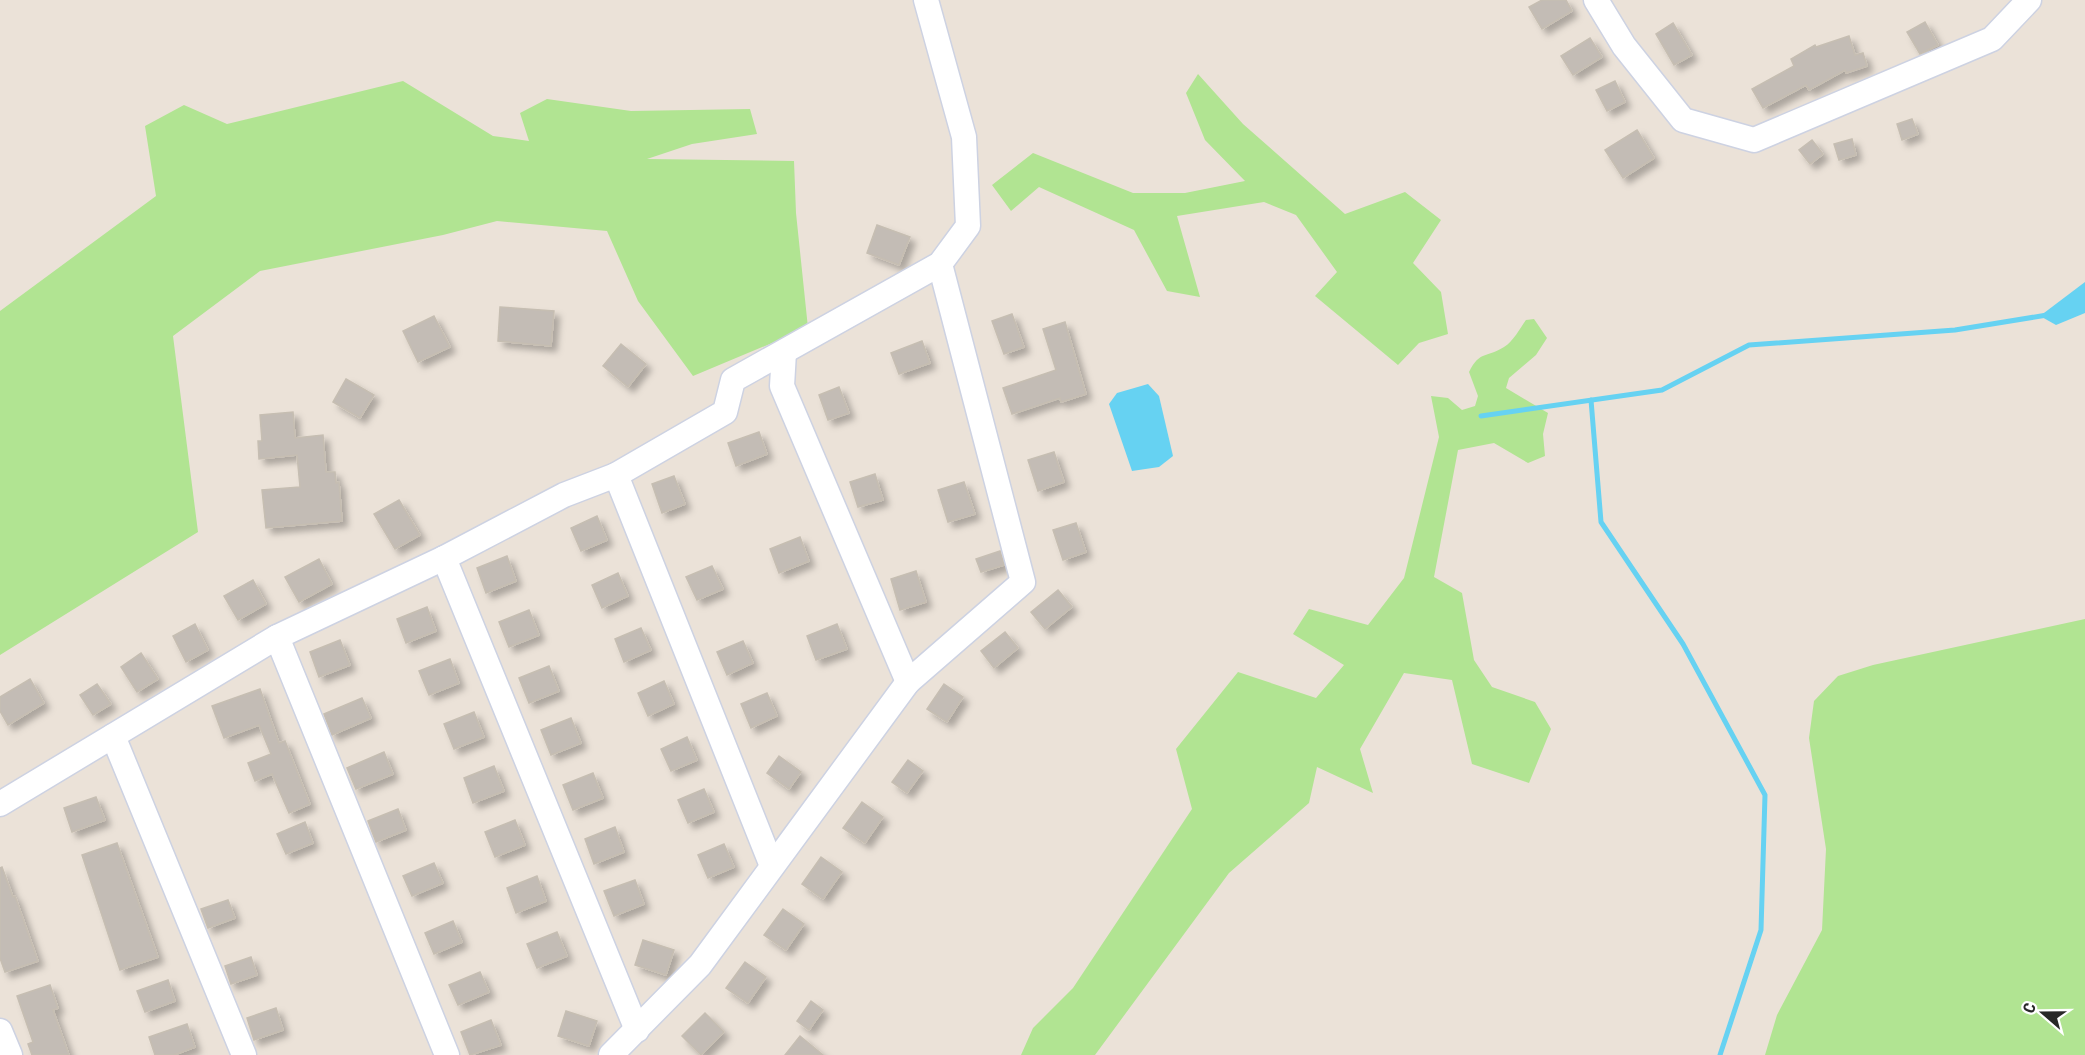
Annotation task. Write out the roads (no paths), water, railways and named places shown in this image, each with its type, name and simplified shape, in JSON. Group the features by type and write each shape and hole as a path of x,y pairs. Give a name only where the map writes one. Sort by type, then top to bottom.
{"street":[{"path":"0,804 277,637 444,558 564,495 616,475 725,412 733,380 940,264 968,226 964,137 926,0"},
{"path":"1596,0 1624,46 1683,120 1754,140 1992,39 2029,0"},
{"path":"611,1055 700,965 908,682 1023,582 940,264"},
{"path":"784,352 782,386 908,682"},
{"path":"616,475 772,866"},
{"path":"444,558 637,1030"},
{"path":"277,637 447,1055"},
{"path":"113,736 244,1055"},
{"path":"0,1030 10,1055"}],"water":[{"path":"2085,282 2085,313 2056,325 2040,316"},
{"path":"1148,384 1159,396 1173,456 1159,467 1132,471 1109,404 1117,393"}],"waterway":[{"path":"1481,416 1662,390 1749,345 1955,330 2047,315"},
{"path":"1591,400 1601,522 1683,644 1765,795 1761,930 1720,1055"}]}
